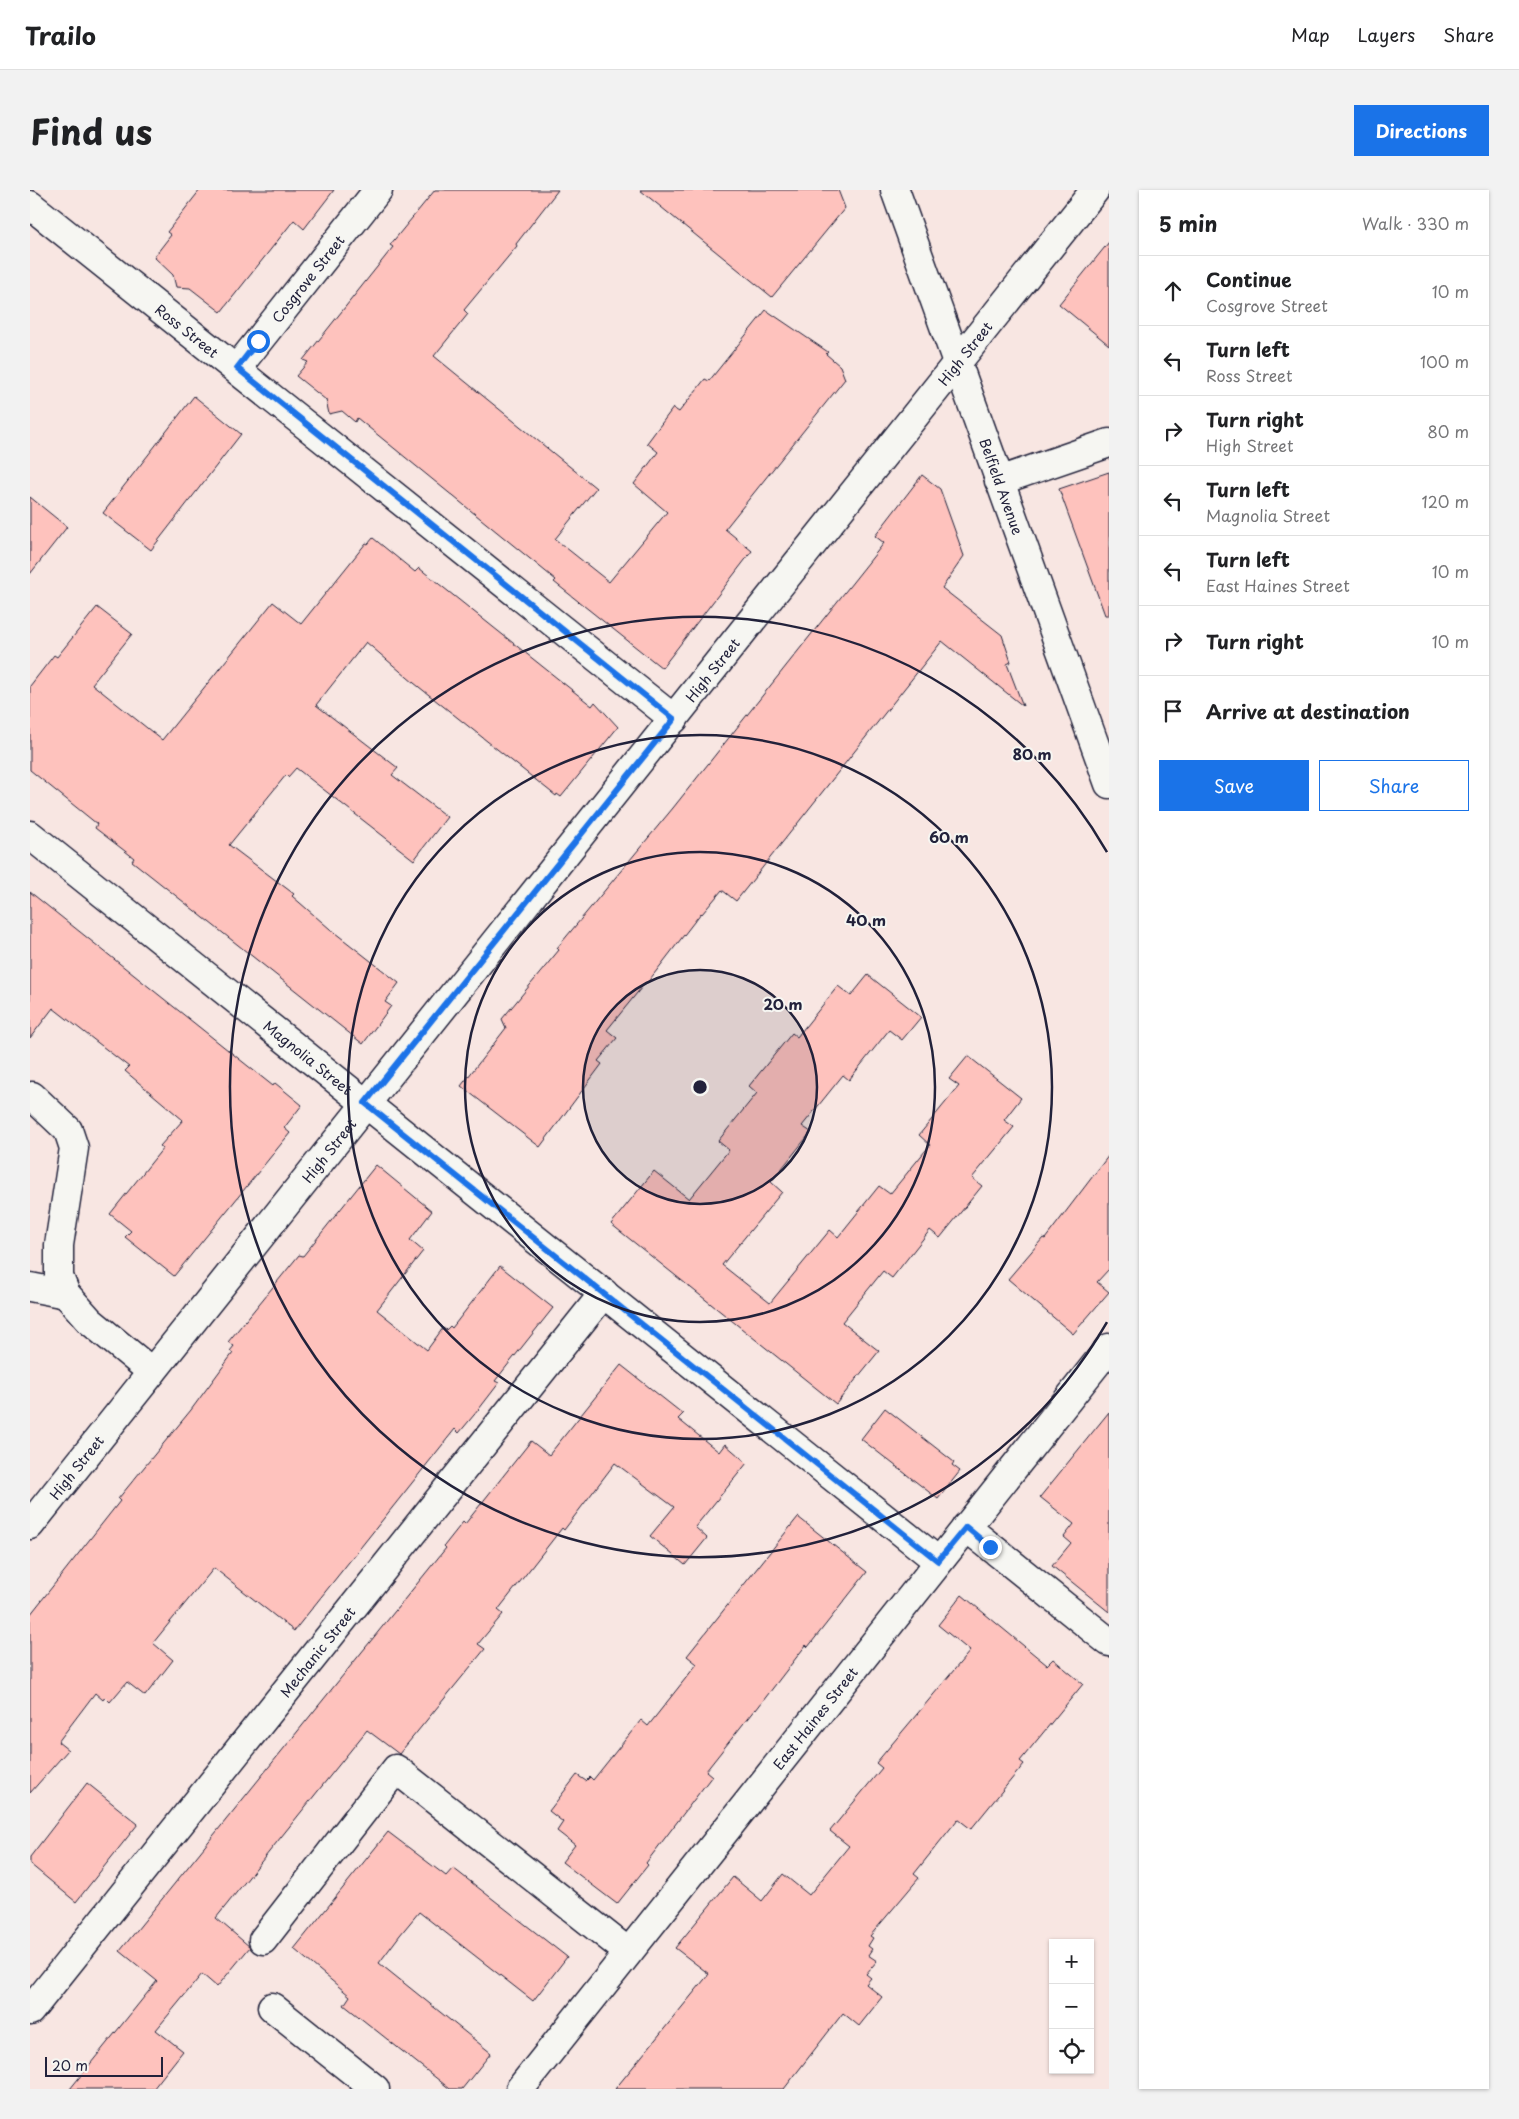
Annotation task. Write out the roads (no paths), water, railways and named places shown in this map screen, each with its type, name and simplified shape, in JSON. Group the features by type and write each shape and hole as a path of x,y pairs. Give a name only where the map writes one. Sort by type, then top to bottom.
{"street":[{"name":"Cosgrove Street","path":"237,368 378,190"},
{"name":"Belfield Avenue","path":"895,190 1109,784"},
{"name":"High Street","path":"30,1525 1095,190"},
{"name":"Ross Street","path":"30,204 674,719"},
{"path":"1000,480 1109,443"},
{"name":"Magnolia Street","path":"30,835 938,1561"},
{"path":"32,1096 68,1130 74,1148 59,1245 59,1277 66,1294 90,1321 152,1372"},
{"path":"30,1287 66,1294"},
{"name":"Mechanic Street","path":"30,2011 604,1293"},
{"name":"East Haines Street","path":"520,2089 1109,1348"},
{"path":"966,1527 1109,1642"},
{"path":"262,1940 396,1769 628,1952"},
{"path":"272,2007 374,2089"}]}
